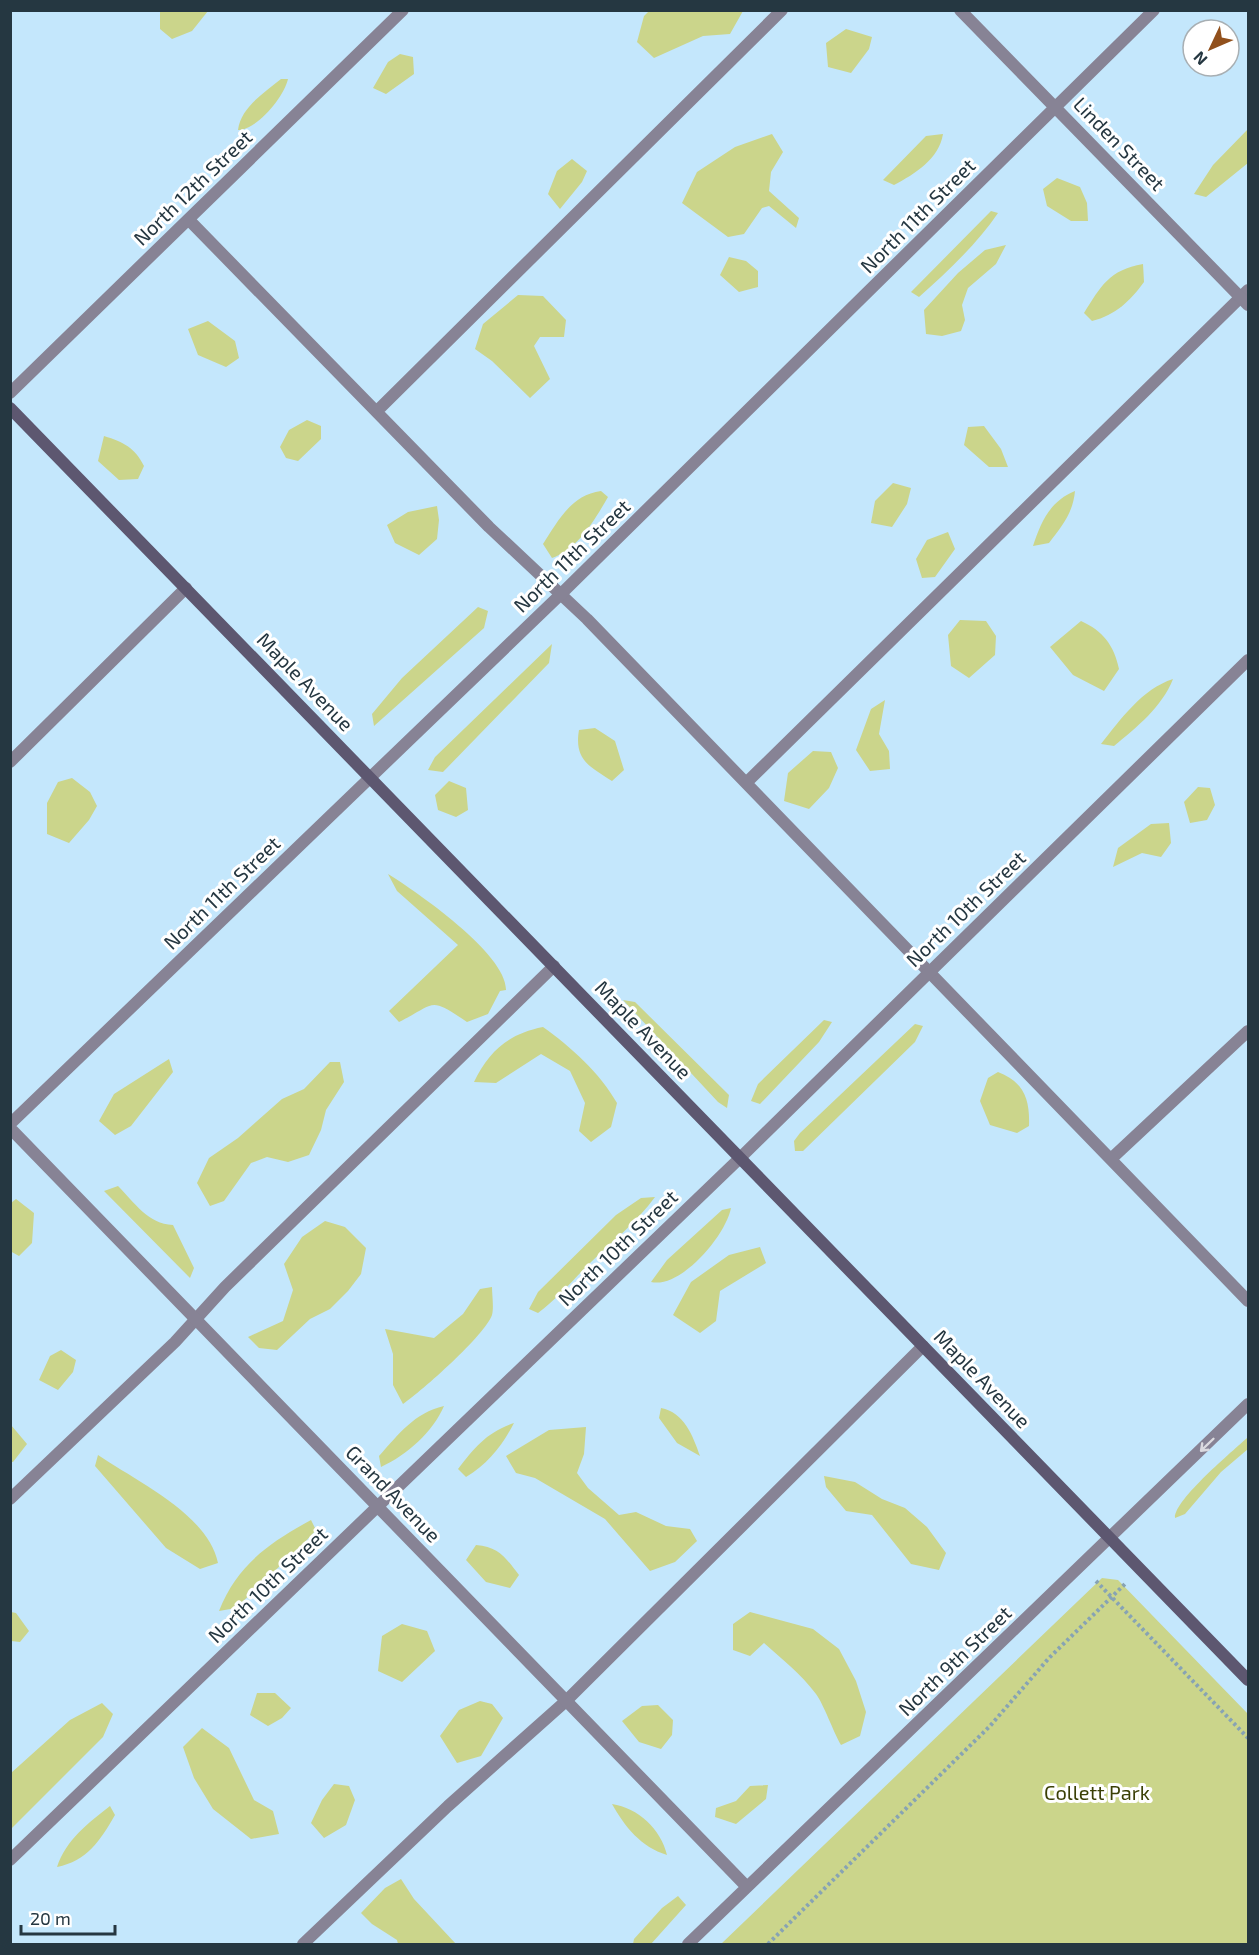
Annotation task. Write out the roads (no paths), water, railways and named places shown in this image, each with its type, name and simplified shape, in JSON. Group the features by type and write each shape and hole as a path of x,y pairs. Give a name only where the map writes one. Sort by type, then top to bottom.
{"main road":[{"name":"Maple Avenue","path":"10,408 1248,1680"}],"street":[{"name":"North 12th Street","path":"10,393 403,10"},
{"path":"376,411 782,10"},
{"name":"Linden Street","path":"960,10 1246,297"},
{"name":"North 11th Street","path":"10,1126 561,595 1154,10"},
{"path":"189,220 376,411 587,619 1112,1158 1248,1301"},
{"path":"746,783 1246,297"},
{"path":"10,762 186,588"},
{"name":"North 10th Street","path":"10,1860 740,1158 1248,660"},
{"path":"10,1498 196,1319 225,1287 554,966"},
{"path":"1112,1158 1248,1031"},
{"name":"Grand Avenue","path":"10,1126 747,1887"},
{"path":"303,1944 448,1806 566,1701 923,1346"},
{"name":"North 9th Street","path":"688,1944 1111,1539 1248,1404"}],"park label":[{"name":"Collett Park","path":"1097,1793"}]}
